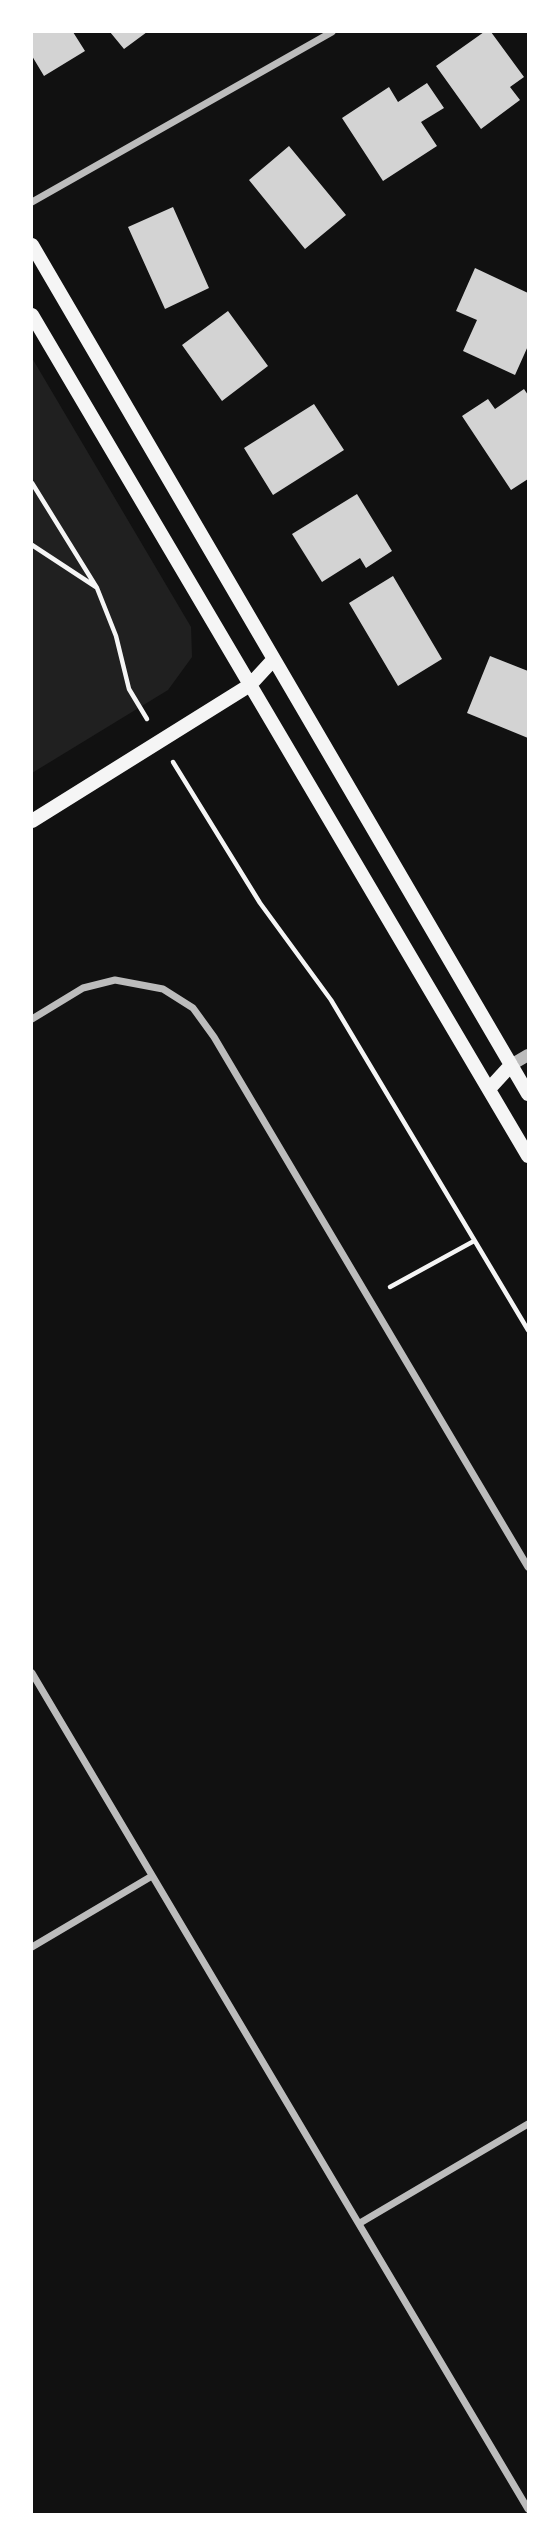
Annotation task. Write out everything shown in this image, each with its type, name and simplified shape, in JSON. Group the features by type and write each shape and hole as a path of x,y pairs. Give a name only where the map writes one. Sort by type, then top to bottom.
{"main road":[{"path":"32,245 528,1094"},
{"path":"32,315 528,1156"},
{"path":"32,821 250,685 273,660"},
{"path":"489,1089 511,1065"}],"street":[{"path":"32,202 332,32"},
{"path":"32,1018 83,988 115,981 154,985 193,1008 221,1049 528,1567"},
{"path":"511,1065 528,1055"},
{"path":"32,1673 528,2510"},
{"path":"32,1947 152,1876"},
{"path":"360,2223 528,2124"}],"path":[{"path":"32,483 97,588 116,636 129,689 260,903 331,1000 528,1330"},
{"path":"32,545 97,588"},
{"path":"390,1287 474,1241"}],"shaded area":[{"path":"32,358 191,627 192,657 168,690 32,773"}],"building":[{"path":"32,32 73,32 85,51 44,76 32,56"},
{"path":"110,32 147,32 124,49"},
{"path":"484,32 491,32 524,77 510,87 520,100 481,129 436,66"},
{"path":"427,83 444,108 421,122 437,146 383,181 342,118 389,87 398,102"},
{"path":"289,146 346,215 305,249 249,180"},
{"path":"173,207 209,288 165,309 128,227"},
{"path":"475,268 528,293 528,346 515,375 463,351 477,320 456,311"},
{"path":"228,311 268,366 222,401 182,345"},
{"path":"524,389 528,395 528,479 511,490 462,416 488,399 495,409"},
{"path":"314,404 344,450 273,495 244,448"},
{"path":"357,494 392,551 366,568 360,558 322,582 292,534"},
{"path":"393,576 442,659 398,686 349,603"},
{"path":"490,656 528,671 528,738 467,713"}]}
